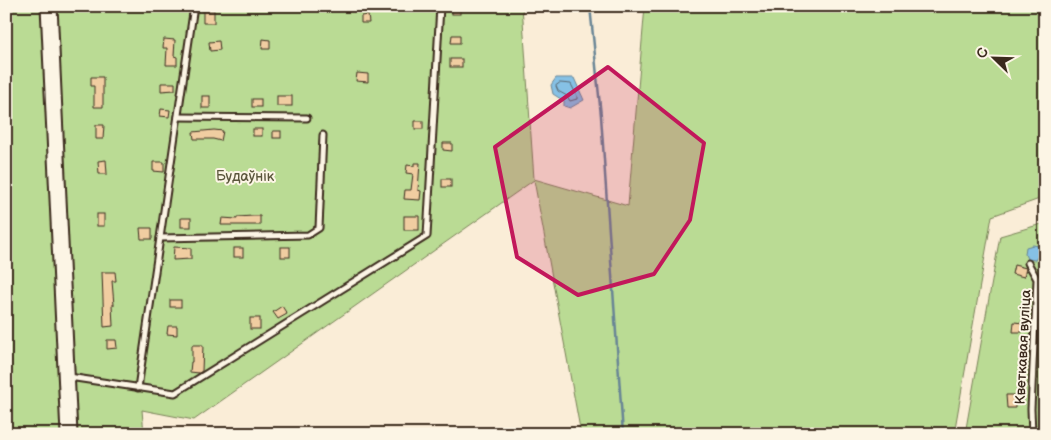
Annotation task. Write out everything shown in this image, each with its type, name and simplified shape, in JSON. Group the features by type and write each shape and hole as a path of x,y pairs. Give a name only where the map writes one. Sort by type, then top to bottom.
{"street":[{"path":"49,6 69,434"}],"lane":[{"path":"138,388 194,6"},
{"path":"66,377 175,393 427,236 440,6"},
{"path":"178,117 307,118"},
{"path":"160,238 308,236 319,228 323,136"},
{"name":"Кветкавая вуліца","path":"1028,263 1037,279 1031,409 1032,434"}],"highlighted area":[{"path":"608,67 704,143 690,220 654,274 578,295 517,257 495,147"}],"green space":[{"name":"Будаўнік","path":"6,6 522,6 534,179 628,206 645,6 1045,6 1045,197 992,216 954,434 581,434 534,180 194,420 142,410 144,434 6,434"},
{"path":"1045,223 1045,434 965,434 1000,236"}],"water":[{"path":"556,78 574,78 584,100 570,108 564,106 564,101 553,94 551,85"},
{"path":"1033,245 1045,247 1045,260 1039,255 1035,260 1027,259 1025,254 1026,247"}],"building":[{"path":"452,6 460,6 460,14 452,14"},
{"path":"214,10 214,23 203,23 203,11"},
{"path":"368,15 369,23 361,23 361,16"},
{"path":"452,35 460,35 460,43 451,43"},
{"path":"164,39 175,40 174,56 177,57 177,65 166,65 167,48 163,48"},
{"path":"263,39 270,40 270,49 262,49"},
{"path":"219,41 220,50 210,51 209,42"},
{"path":"450,59 462,59 462,67 450,67"},
{"path":"357,73 368,74 368,82 356,81"},
{"path":"91,77 103,77 103,107 94,107 94,86 91,86"},
{"path":"161,83 175,83 175,90 161,91"},
{"path":"202,96 210,96 210,108 202,108"},
{"path":"277,96 292,96 292,106 277,106"},
{"path":"252,99 261,99 261,107 252,107"},
{"path":"161,109 170,110 169,117 160,116"},
{"path":"415,121 423,121 423,129 415,129"},
{"path":"96,125 104,125 103,139 96,139"},
{"path":"253,129 262,129 262,136 253,136"},
{"path":"223,131 221,141 194,139 193,132"},
{"path":"273,131 281,131 281,138 273,138"},
{"path":"443,143 452,143 452,151 443,150"},
{"path":"106,160 107,174 99,174 98,161"},
{"path":"153,162 164,162 164,172 153,171"},
{"path":"414,163 420,163 418,190 421,191 420,200 404,199 405,190 411,190 413,174 406,173 407,165 414,166"},
{"path":"442,179 451,179 451,187 442,187"},
{"path":"97,214 104,214 104,226 97,226"},
{"path":"260,216 260,225 221,225 222,218 237,219 237,217"},
{"path":"404,216 419,216 419,230 404,230"},
{"path":"181,218 191,218 191,227 181,227"},
{"path":"140,228 152,228 152,239 141,239"},
{"path":"174,247 191,248 191,259 173,260"},
{"path":"281,247 290,247 290,257 281,257"},
{"path":"234,248 243,248 243,257 234,257"},
{"path":"1014,265 1026,268 1024,277 1012,274"},
{"path":"102,272 115,272 116,281 112,281 113,326 104,327"},
{"path":"170,300 181,300 181,307 170,307"},
{"path":"282,306 287,314 278,319 273,312"},
{"path":"250,318 260,318 260,329 250,329"},
{"path":"1014,322 1023,323 1022,332 1013,332"},
{"path":"168,326 177,326 177,335 167,334"},
{"path":"107,340 116,340 117,348 107,349"},
{"path":"192,345 203,345 202,371 199,373 190,372"},
{"path":"1006,395 1015,395 1015,408 1007,408"}],"waterway":[{"path":"590,6 601,116 623,434"}]}
